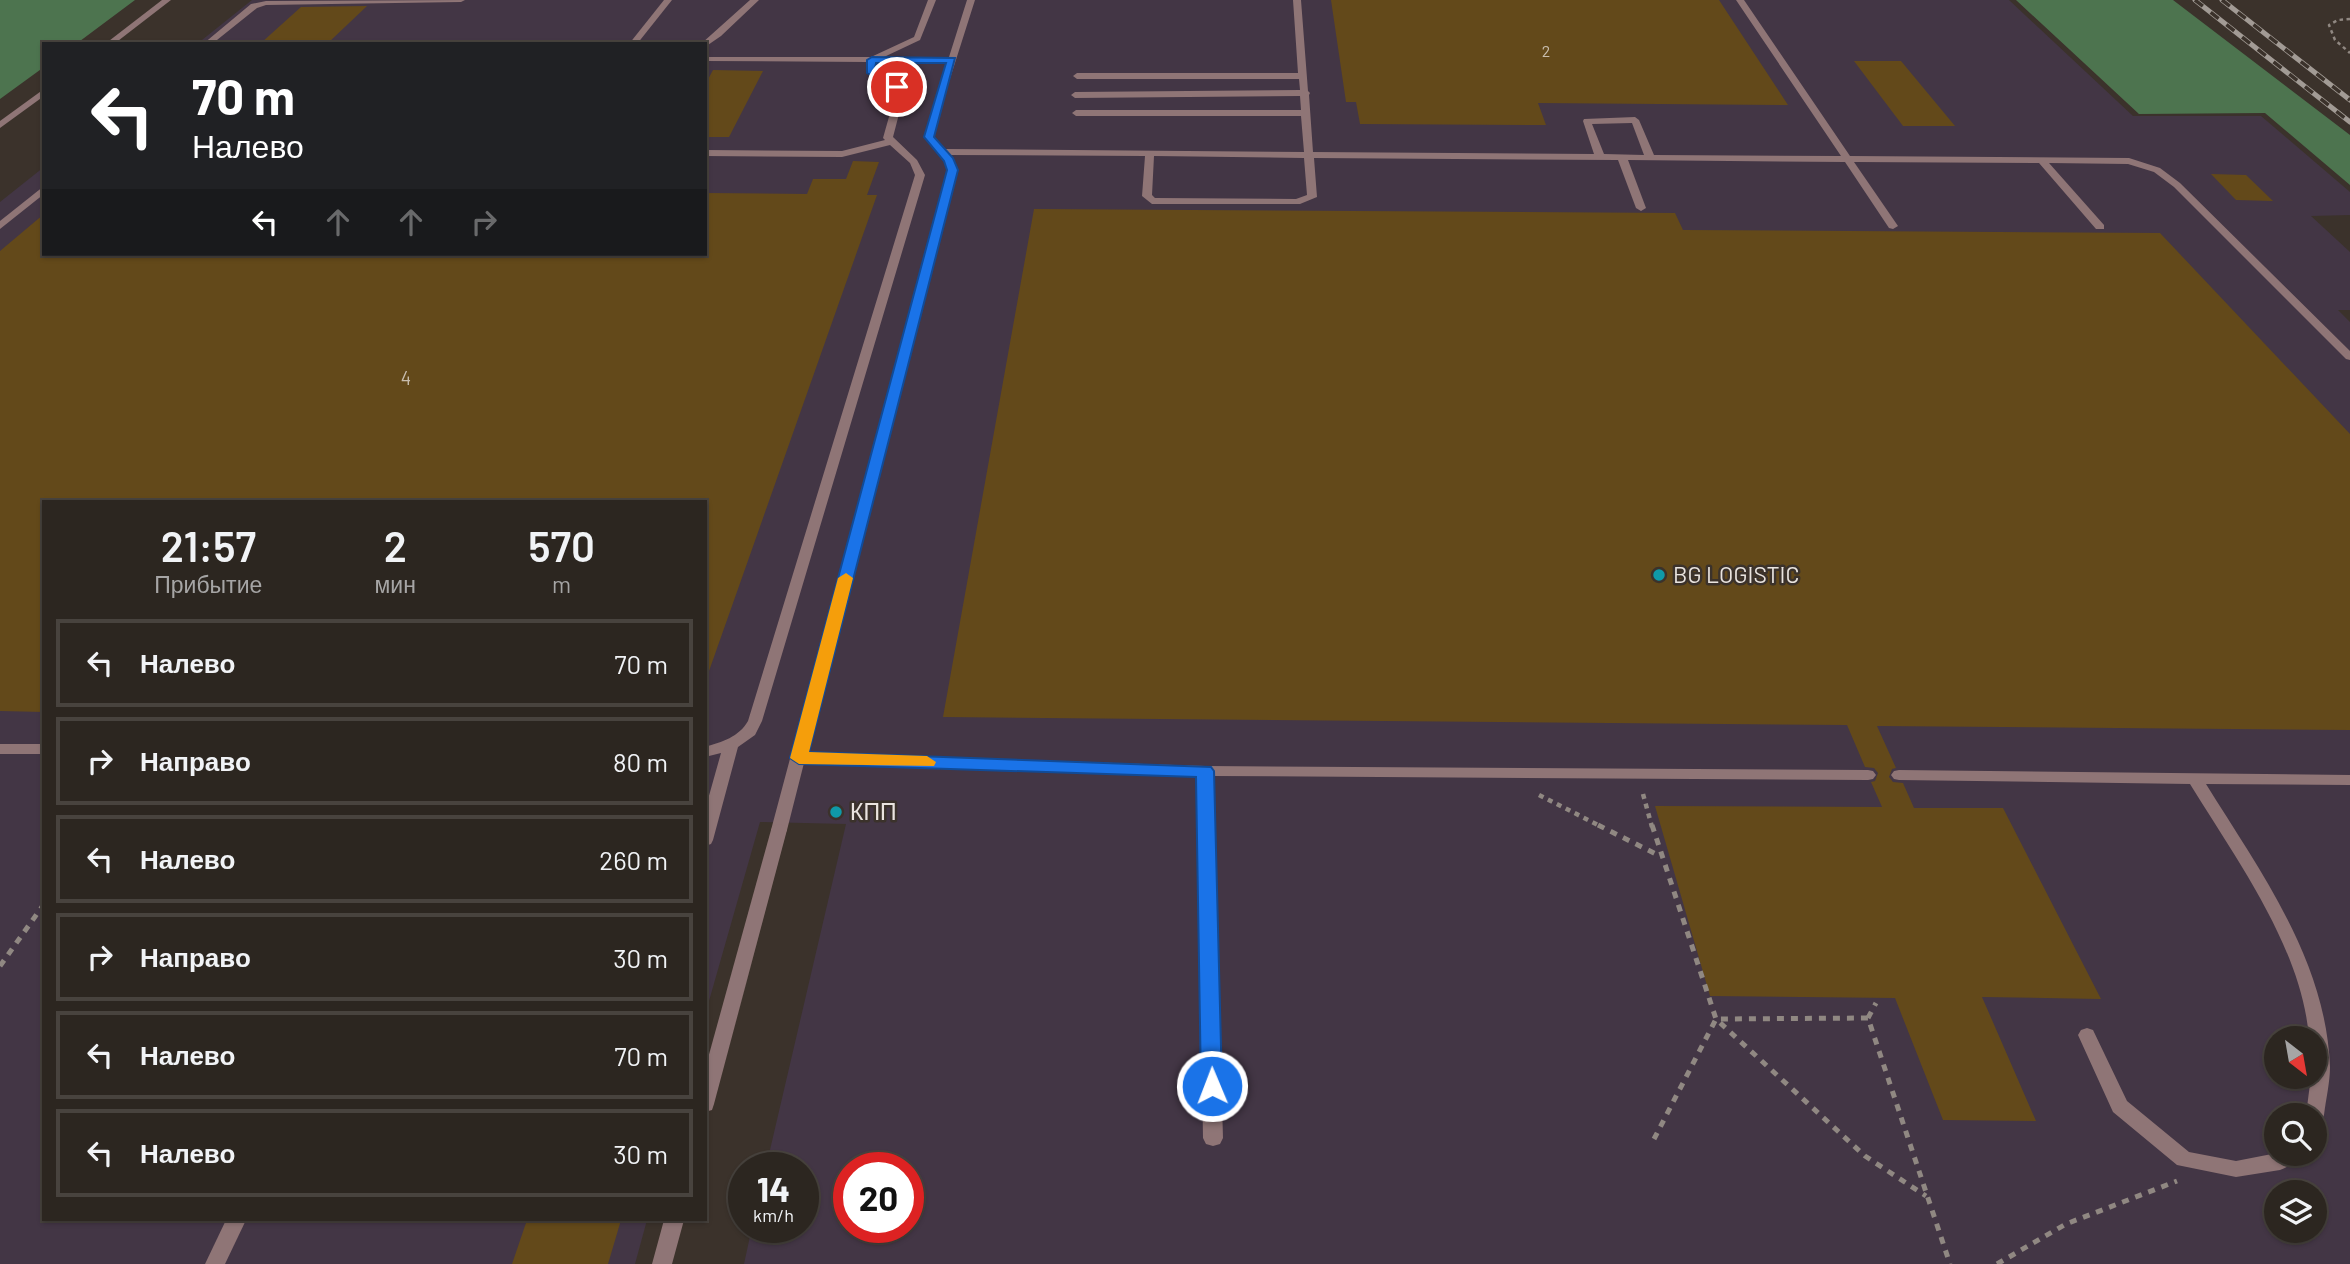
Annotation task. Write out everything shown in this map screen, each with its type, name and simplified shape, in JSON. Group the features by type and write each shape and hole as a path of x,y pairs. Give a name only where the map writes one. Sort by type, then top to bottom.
{"street":[{"path":"111,42 167,0"},
{"path":"209,42 254,6 266,3 461,0"},
{"path":"635,42 668,0"},
{"path":"707,44 714,40 731,18 755,0"},
{"path":"872,60 917,38 932,0"},
{"path":"707,1097 799,758 952,170 929,137 971,0"},
{"path":"1150,154 1147,196 1152,201 1305,201 1312,197 1314,191 1297,0"},
{"path":"1740,0 1893,226"},
{"path":"707,59 952,60"},
{"path":"707,751 731,745 750,731 755,721 920,175 914,162 891,142 888,134 901,91 870,71 872,60"},
{"path":"1077,76 1304,76"},
{"path":"1075,94 1306,93"},
{"path":"0,125 42,94"},
{"path":"1637,110 1635,120 1650,157"},
{"path":"1076,113 1307,113"},
{"path":"1600,157 1587,121 1635,120"},
{"path":"707,153 842,154 891,142"},
{"path":"942,152 2129,162 2157,170 2177,185 2350,357"},
{"path":"1622,157 1641,208"},
{"path":"2041,160 2100,227"},
{"path":"0,226 42,192"},
{"path":"707,833 731,745"},
{"path":"0,749 42,749"},
{"path":"799,758 1205,771 1868,775"},
{"path":"1205,771 1213,1138"},
{"path":"1899,775 2350,780"},
{"path":"2195,779 2289,937 2301,966 2315,1018 2322,1085 2318,1103"},
{"path":"2087,1035 2120,1106 2184,1159 2236,1169 2264,1165"},
{"path":"215,1264 236,1221"},
{"path":"662,1264 674,1221"}],"path":[{"path":"2350,19 2338,20 2329,25 2334,40 2350,53"},
{"path":"1531,791 1661,856"},
{"path":"1643,793 1661,856 1716,1019 1865,1156 1928,1197"},
{"path":"0,967 42,907"},
{"path":"1876,1003 1868,1018 1950,1264"},
{"path":"1716,1019 1868,1018"},
{"path":"1654,1139 1716,1019"},
{"path":"1997,1264 2066,1224 2184,1179"}],"shaded area":[{"path":"252,0 2009,0 2133,116 2261,116 2350,192 2350,215 2311,216 2350,252 2350,310 2338,310 2350,322 2350,1264 744,1264 749,1243 819,1243 819,1152 769,1152 846,824 760,822 707,1008 707,500 42,500 42,1221 647,1221 635,1264 0,1264 0,202 42,169 42,256 707,256 707,42 200,42"}],"green space":[{"path":"0,0 135,0 79,42 42,42 42,68 0,99"},
{"path":"2016,0 2173,0 2350,135 2350,185 2265,113 2139,114"}],"building":[{"path":"1331,0 1719,0 1788,105 1538,103 1546,125 1360,124 1356,102 1346,102"},
{"path":"367,6 329,42 262,42 301,7"},
{"path":"1854,61 1901,61 1955,126 1903,126"},
{"path":"713,70 763,71 729,137 707,137 707,81"},
{"path":"853,161 879,162 867,195 877,195 709,671 707,500 42,500 42,712 0,711 0,251 42,216 42,256 707,256 707,193 807,194 813,179 846,179"},
{"path":"2211,174 2246,175 2273,201 2236,200"},
{"name":"BG LOGISTIC","path":"1034,209 1675,213 1683,230 2160,233 2350,434 2350,730 1877,726 1896,768 1892,769 1889,777 1893,782 1903,783 1914,808 2003,808 2101,999 1982,997 2036,1121 1943,1120 1895,998 1710,996 1655,806 1882,807 1871,782 1875,781 1878,773 1874,768 1865,767 1847,725 943,717"},
{"path":"527,1221 621,1221 608,1264 512,1264"}],"railway":[{"path":"2195,0 2350,122"},
{"path":"2222,0 2350,100"}],"slow traffic":[{"path":"846,578 799,758 927,762"}],"place":[{"name":"BG LOGISTIC","path":"1659,575"},
{"name":"КПП","path":"836,812"}],"route":[{"path":"897,87 870,71 872,60 952,60 929,137 949,161 952,170 799,758 1205,771 1212,1086"}]}
